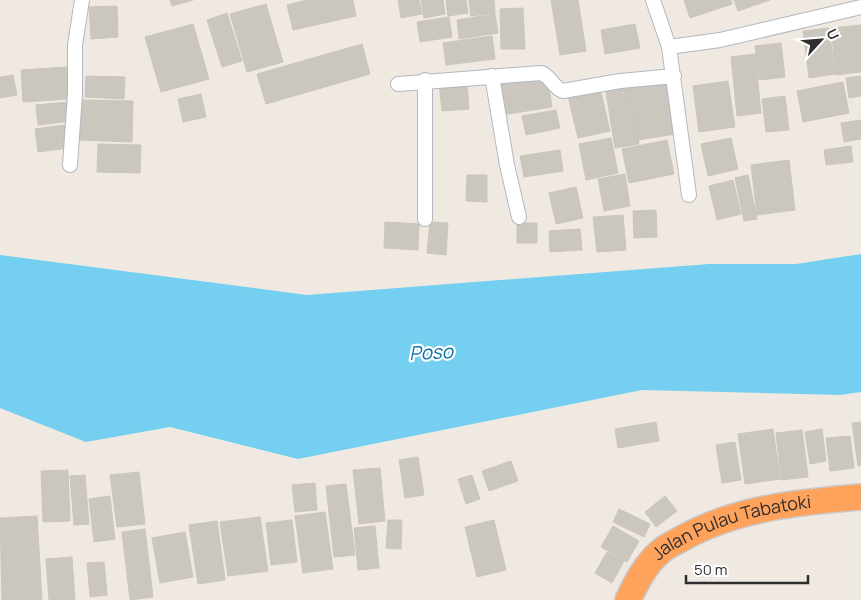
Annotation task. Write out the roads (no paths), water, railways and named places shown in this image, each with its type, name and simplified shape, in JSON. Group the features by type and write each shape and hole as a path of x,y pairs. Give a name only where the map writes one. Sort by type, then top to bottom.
{"highway":[{"name":"Jalan Pulau Tabatoki","path":"628,600 636,582 660,552 668,545 708,526 731,517 812,501 861,497"}],"street":[{"path":"70,165 75,94 75,45 82,0"},
{"path":"653,0 669,47 689,195"},
{"path":"669,47 720,40 861,7"},
{"path":"398,84 425,80 544,74 558,89 563,91 620,81 674,76"},
{"path":"492,76 507,165 519,217"},
{"path":"425,80 425,219"}],"water":[{"name":"Poso","path":"861,254 861,392 840,395 642,390 298,459 170,427 86,442 0,408 0,255 307,295 709,264 796,264"}]}
